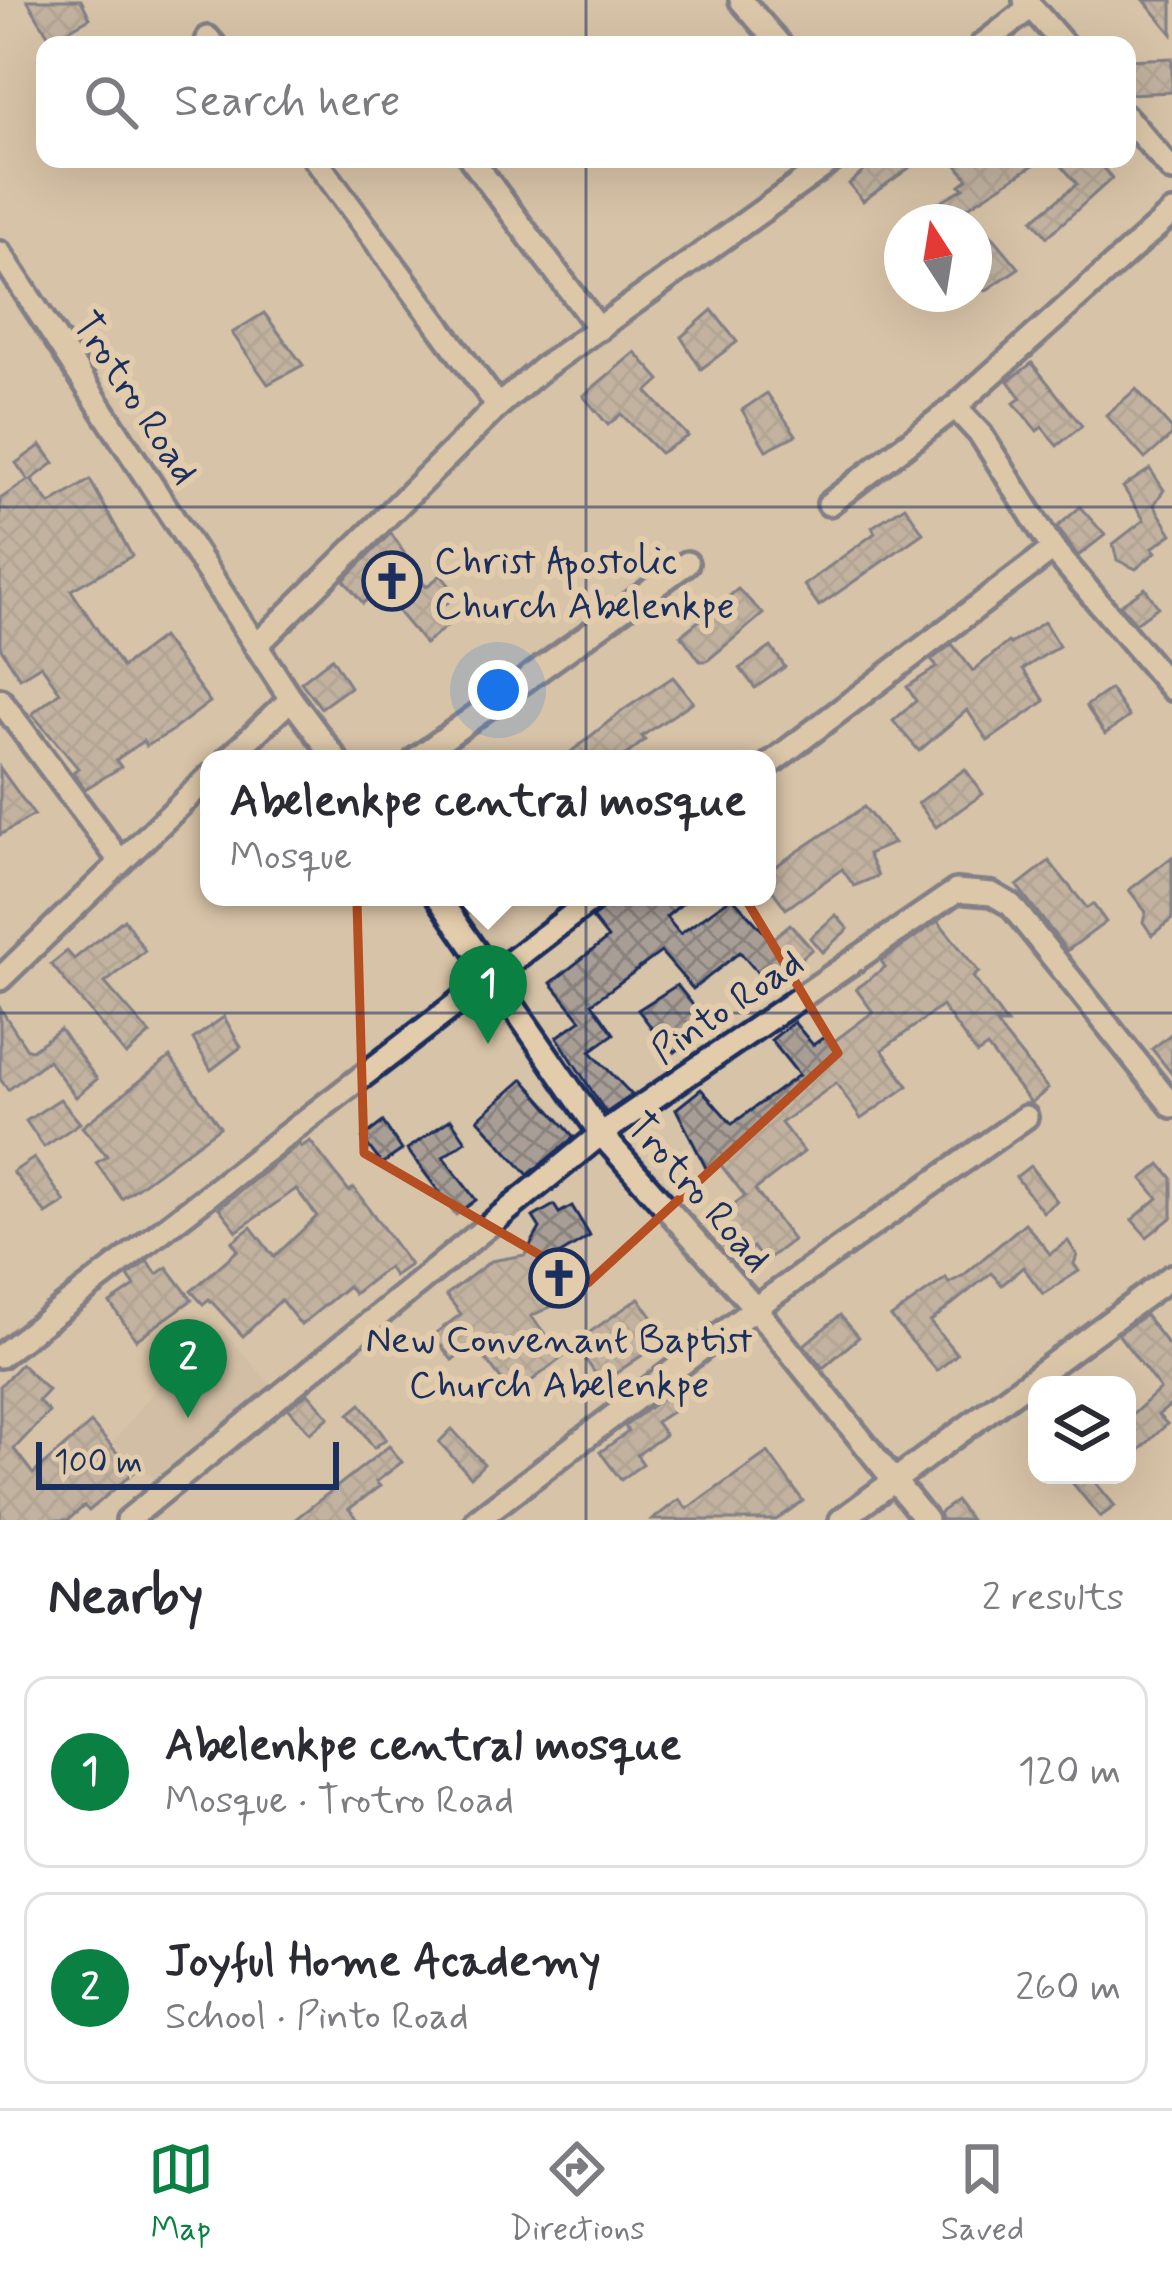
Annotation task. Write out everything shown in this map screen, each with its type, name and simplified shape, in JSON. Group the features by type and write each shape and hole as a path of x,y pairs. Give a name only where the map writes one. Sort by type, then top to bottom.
{"street":[{"path":"742,0 772,36"},
{"path":"992,36 1028,4 1056,36"},
{"path":"1136,128 1172,170"},
{"path":"322,168 498,406"},
{"path":"477,168 599,328"},
{"path":"256,646 498,406 821,168"},
{"path":"829,504 955,407 1172,213"},
{"name":"Trotro Road","path":"0,253 291,699 329,750"},
{"path":"955,407 980,435 1052,548 1172,689"},
{"path":"776,759 1052,548"},
{"path":"428,750 687,563"},
{"path":"237,750 291,699"},
{"path":"0,701 120,862"},
{"path":"0,979 200,786"},
{"name":"Pinto Road","path":"128,1520 602,1134 956,891 992,894 1011,905 1172,1106"},
{"name":"Trotro Road","path":"445,906 602,1134 754,1308 926,1520"},
{"path":"0,1356 584,906"},
{"path":"477,1520 754,1308 1026,1118"},
{"path":"841,1520 1172,1276"}],"highlighted area":[{"path":"688,803 838,1053 588,1283 364,1153 356,867"}],"shaded area":[{"path":"222,1330 279,1394 156,1481 113,1443 168,1373"}],"building":[{"path":"27,0 81,0 90,18 58,36 49,36"},
{"path":"1144,0 1172,0 1172,34"},
{"path":"1172,58 1172,92 1136,94 1136,60"},
{"path":"868,168 909,168 863,201 849,184"},
{"path":"959,168 1029,168 973,204 935,204 964,188 960,185 968,179"},
{"path":"1064,168 1104,168 1112,178 1047,237 1033,220 1077,184"},
{"path":"992,236 1019,268 992,286"},
{"path":"712,310 737,342 701,369 681,337"},
{"path":"264,313 303,365 268,384 232,333"},
{"path":"635,352 660,380 647,392 688,436 660,453 621,414 608,425 583,396"},
{"path":"1032,363 1082,426 1057,446 1014,403 1021,398 1008,381"},
{"path":"1136,389 1172,429 1172,435 1145,459 1106,415"},
{"path":"767,393 796,435 766,450 742,410"},
{"path":"41,445 54,463 31,480 50,504 90,480 132,556 71,590 122,667 162,637 210,702 169,733 146,746 143,741 116,760 121,767 85,789 73,772 78,768 32,714 60,692 41,665 20,678 0,647 0,499 28,480 16,463"},
{"path":"1150,469 1164,490 1154,505 1172,534 1152,548 1156,552 1136,569 1117,560 1113,544 1144,520 1123,487"},
{"path":"905,506 923,533 819,606 804,585 875,533 872,527"},
{"path":"1080,507 1105,535 1078,556 1057,527"},
{"path":"391,533 426,587 441,575 457,595 437,611 448,625 425,644 379,589 363,603 344,580"},
{"path":"1145,588 1158,607 1136,623 1120,605"},
{"path":"738,589 763,614 707,661 700,661 681,635"},
{"path":"1044,622 1059,646 1023,669 1045,701 988,741 967,710 919,751 893,721 916,701 907,687 937,667 931,660 952,644 973,671 1008,642"},
{"path":"771,647 785,667 755,688 740,668"},
{"path":"332,658 350,687 321,708 301,682"},
{"path":"673,677 693,702 642,736 645,740 632,750 573,750"},
{"path":"1110,689 1129,717 1105,734 1086,706"},
{"path":"0,768 34,815 0,835"},
{"path":"965,769 983,794 936,827 918,803"},
{"path":"864,807 894,843 868,854 878,876 854,886 842,869 786,909 776,895 776,866"},
{"path":"1172,857 1172,919 1152,935 1143,922 1146,912 1129,890"},
{"path":"1049,861 1087,908 1093,904 1106,922 1067,951 1017,886"},
{"path":"606,906 679,906 666,917 680,934 719,906 740,906 771,940 790,924 812,949 769,986 740,952 693,989 661,952 592,1003 614,1034 590,1051 632,1095 606,1113 557,1037 581,1020 551,983 608,938 592,918"},
{"path":"836,915 848,929 822,952 810,938"},
{"path":"124,919 145,951 105,983 150,1034 126,1055 51,964 67,951 74,959"},
{"path":"938,921 979,972 973,977 1007,1024 996,1024 1048,1089 1031,1103 987,1047 977,1054 942,1006 882,1050 908,1086 861,1119 836,1083 781,1123 804,1152 755,1190 793,1240 764,1262 753,1247 735,1261 707,1224 745,1196 720,1164 708,1172 676,1109 701,1089 732,1124 799,1075 771,1040 794,1022 813,1045 824,1037 833,1042 873,1012 856,989 885,967 881,961"},
{"path":"677,985 709,1025 675,1052 669,1051 638,1010"},
{"path":"0,1008 27,1049 60,1029 97,1079 76,1097 48,1060 8,1090 0,1079"},
{"path":"224,1017 241,1047 211,1070 193,1039"},
{"path":"1172,1033 1172,1074 1152,1049"},
{"path":"170,1057 220,1127 122,1199 96,1163 107,1156 82,1127"},
{"path":"523,1079 574,1137 528,1175 478,1119"},
{"path":"60,1099 80,1123 44,1147 26,1121"},
{"path":"451,1119 466,1141 443,1157 476,1200 456,1215 407,1149"},
{"path":"383,1122 402,1150 382,1164 362,1138"},
{"path":"310,1141 349,1191 354,1188 410,1265 394,1276 388,1267 354,1294 348,1286 301,1325 281,1300 243,1336 209,1299 203,1304 191,1291 238,1250 232,1242 251,1227 274,1257 317,1216 296,1189 237,1231 219,1208 299,1144"},
{"path":"34,1158 65,1202 46,1214 13,1172"},
{"path":"1160,1164 1172,1178 1172,1217 1147,1237 1132,1220 1158,1198 1142,1179"},
{"path":"1030,1166 1057,1201 1043,1212 1016,1177"},
{"path":"554,1205 559,1213 572,1206 590,1236 552,1259 574,1285 565,1300 531,1316 563,1357 513,1395 473,1343 452,1360 433,1335 461,1314 446,1295 491,1261 525,1255 540,1228 533,1217"},
{"path":"1025,1223 1050,1254 1068,1241 1077,1255 1074,1264 1079,1271 1043,1294 1023,1267 1002,1285 991,1273 930,1322 957,1354 937,1371 891,1317 946,1278 949,1283 964,1275"},
{"path":"147,1261 157,1274 167,1267 192,1300 136,1340 110,1303 135,1286 128,1276"},
{"path":"639,1298 667,1338 602,1383 574,1343"},
{"path":"840,1315 859,1337 823,1368 804,1345"},
{"path":"1145,1315 1172,1350 1172,1404 1158,1415 1167,1424 1136,1453 1136,1412 1160,1389 1118,1334"},
{"path":"21,1364 48,1390 38,1401 49,1412 14,1449 33,1474 91,1423 134,1472 89,1511 84,1506 68,1520 0,1520 0,1386"},
{"path":"671,1391 681,1406 656,1422 665,1435 637,1455 643,1464 621,1480 600,1452"},
{"path":"308,1393 329,1417 310,1433 288,1408"},
{"path":"361,1404 386,1439 374,1448 349,1414"},
{"path":"452,1429 484,1464 471,1477 439,1442"},
{"path":"389,1446 402,1462 349,1509 358,1520 294,1520"},
{"path":"768,1452 803,1501 776,1520 652,1520 679,1499 687,1509"},
{"path":"1073,1484 1097,1484 1115,1506 1100,1517"},
{"path":"956,1501 970,1520 941,1520 939,1513"}],"place":[{"name":"Christ Apostolic Church Abelenkpe","path":"392,581"},
{"name":"Abelenkpe central mosque","path":"488,1044"},
{"name":"New Convenant Baptist Church Abelenkpe","path":"559,1278"},
{"name":"Joyful Home Academy","path":"188,1418"}]}
